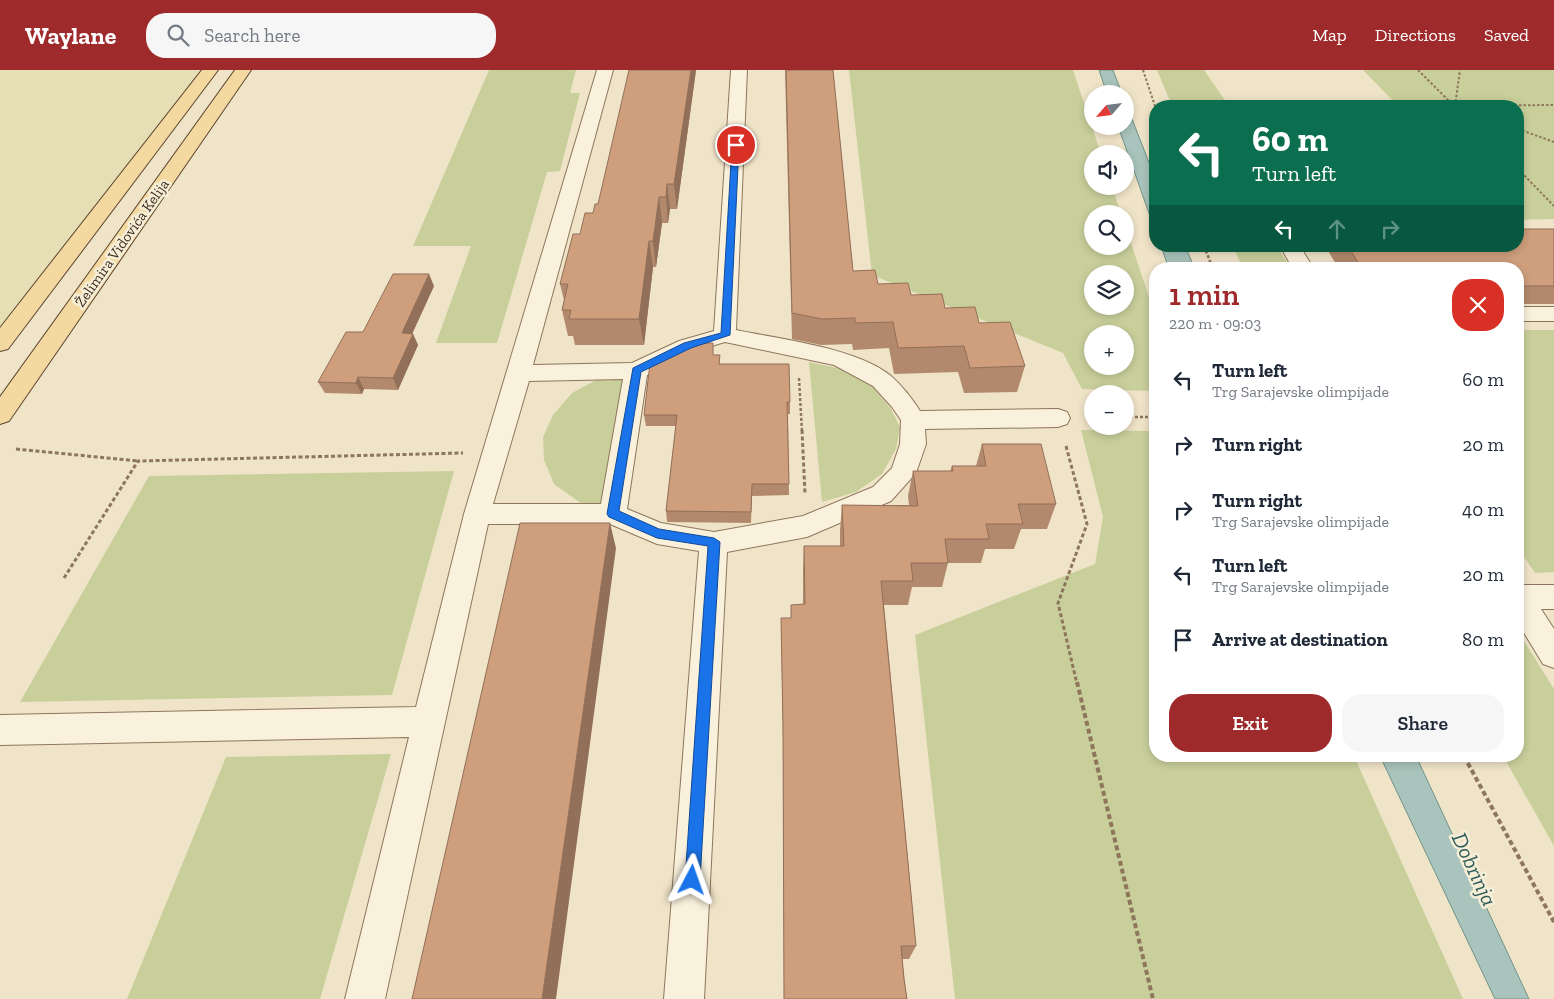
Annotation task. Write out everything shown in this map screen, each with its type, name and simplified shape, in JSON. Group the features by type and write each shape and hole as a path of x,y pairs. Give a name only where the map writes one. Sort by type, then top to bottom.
{"main road":[{"name":"Želimira Vidovića Kelija","path":"0,344 210,70"},
{"name":"Želimira Vidovića Kelija","path":"0,415 243,70"}],"street":[{"path":"365,999 477,514 605,70"},
{"path":"725,335 739,70"},
{"path":"1524,314 1554,314"},
{"path":"477,514 613,514 657,533 714,542 807,526 882,494 903,473 913,444 913,420 901,401 881,380 841,359 725,335 687,346 636,371 518,373"},
{"path":"613,514 636,371"},
{"path":"913,420 1058,418"},
{"path":"684,999 714,542"},
{"path":"1524,598 1554,597"},
{"path":"1524,608 1554,655"},
{"path":"0,730 430,722"}],"path":[{"path":"1143,70 1153,100"},
{"path":"1418,70 1449,100"},
{"path":"1456,100 1460,70"},
{"path":"1524,105 1554,105"},
{"path":"1524,131 1554,142"},
{"path":"1524,175 1554,206"},
{"path":"797,350 807,526"},
{"path":"1134,417 1149,417"},
{"path":"1058,418 1087,524 1058,603 1153,999"},
{"path":"16,449 138,461 496,452"},
{"path":"64,578 138,461"},
{"path":"1467,762 1554,922"}],"shaded area":[{"path":"0,70 210,70 0,344"}],"green space":[{"path":"489,70 576,70 570,93 580,93 560,171 547,172 497,343 436,343 471,246 413,246"},
{"path":"849,70 1073,70 1084,103 1084,135 1095,135 1098,145 1084,145 1084,195 1115,195 1118,205 1084,205 1084,255 1134,255 1134,252 1149,297 1149,391 1134,390 1134,385 1084,385 1084,389 1082,389 1063,353 872,275"},
{"path":"1157,70 1204,70 1225,100 1170,100"},
{"path":"1363,70 1554,70 1554,219 1524,220 1524,100 1392,100"},
{"path":"1236,252 1281,252 1287,262 1240,262"},
{"path":"1524,330 1554,330 1554,572 1535,573 1524,557"},
{"path":"809,362 837,368 873,387 891,409 900,427 896,449 882,474 856,492 822,502"},
{"path":"600,378 623,378 603,504 582,504 554,484 544,460 543,437 553,415 572,393"},
{"path":"1081,430 1084,430 1084,435 1134,435 1134,431 1149,431 1149,762 1357,762 1463,999 955,999 915,635 1095,564 1103,517"},
{"path":"454,471 392,695 20,702 149,476"},
{"path":"1524,641 1554,689 1554,846 1506,762 1524,762"},
{"path":"391,754 320,999 127,999 226,757"}],"water":[{"path":"1099,70 1113,70 1119,85 1104,85"},
{"path":"1134,124 1149,163 1149,213 1134,171 1134,145 1125,145 1121,135 1134,135"},
{"path":"1163,252 1188,252 1192,262 1167,262"},
{"name":"Dobrinja","path":"1383,762 1419,762 1529,999 1495,999"}],"building":[{"path":"629,70 691,70 674,184 667,184 666,197 659,197 653,241 649,241 639,319 569,319 571,310 562,310 568,284 560,284 573,234 580,234 585,213 593,213 595,204 598,204"},
{"path":"786,70 833,70 853,271 875,270 878,284 908,283 911,295 942,294 945,308 975,307 979,323 1010,322 1025,366 970,368 964,346 898,348 893,322 855,323 855,318 822,319 792,313"},
{"path":"1524,229 1554,229 1554,286 1524,286 1524,262 1358,262 1352,252 1524,252"},
{"path":"393,274 429,274 402,333 413,334 393,378 358,377 356,383 318,382 346,332 363,332"},
{"path":"691,343 713,343 713,355 720,355 719,364 789,364 790,402 787,402 789,484 752,484 751,512 666,511 677,415 644,415 650,363"},
{"path":"982,444 1041,444 1056,504 1018,504 1023,524 986,524 989,539 945,539 948,563 911,563 913,581 881,581 916,946 901,946 907,999 784,999 781,618 791,618 791,605 805,604 804,546 844,546 842,505 918,506 913,471 953,471 952,466 986,466"},
{"path":"520,523 610,523 542,999 412,999"}],"route":[{"path":"692,880 714,542 657,533 613,514 636,371 650,362 687,346 725,335 736,145"}]}
